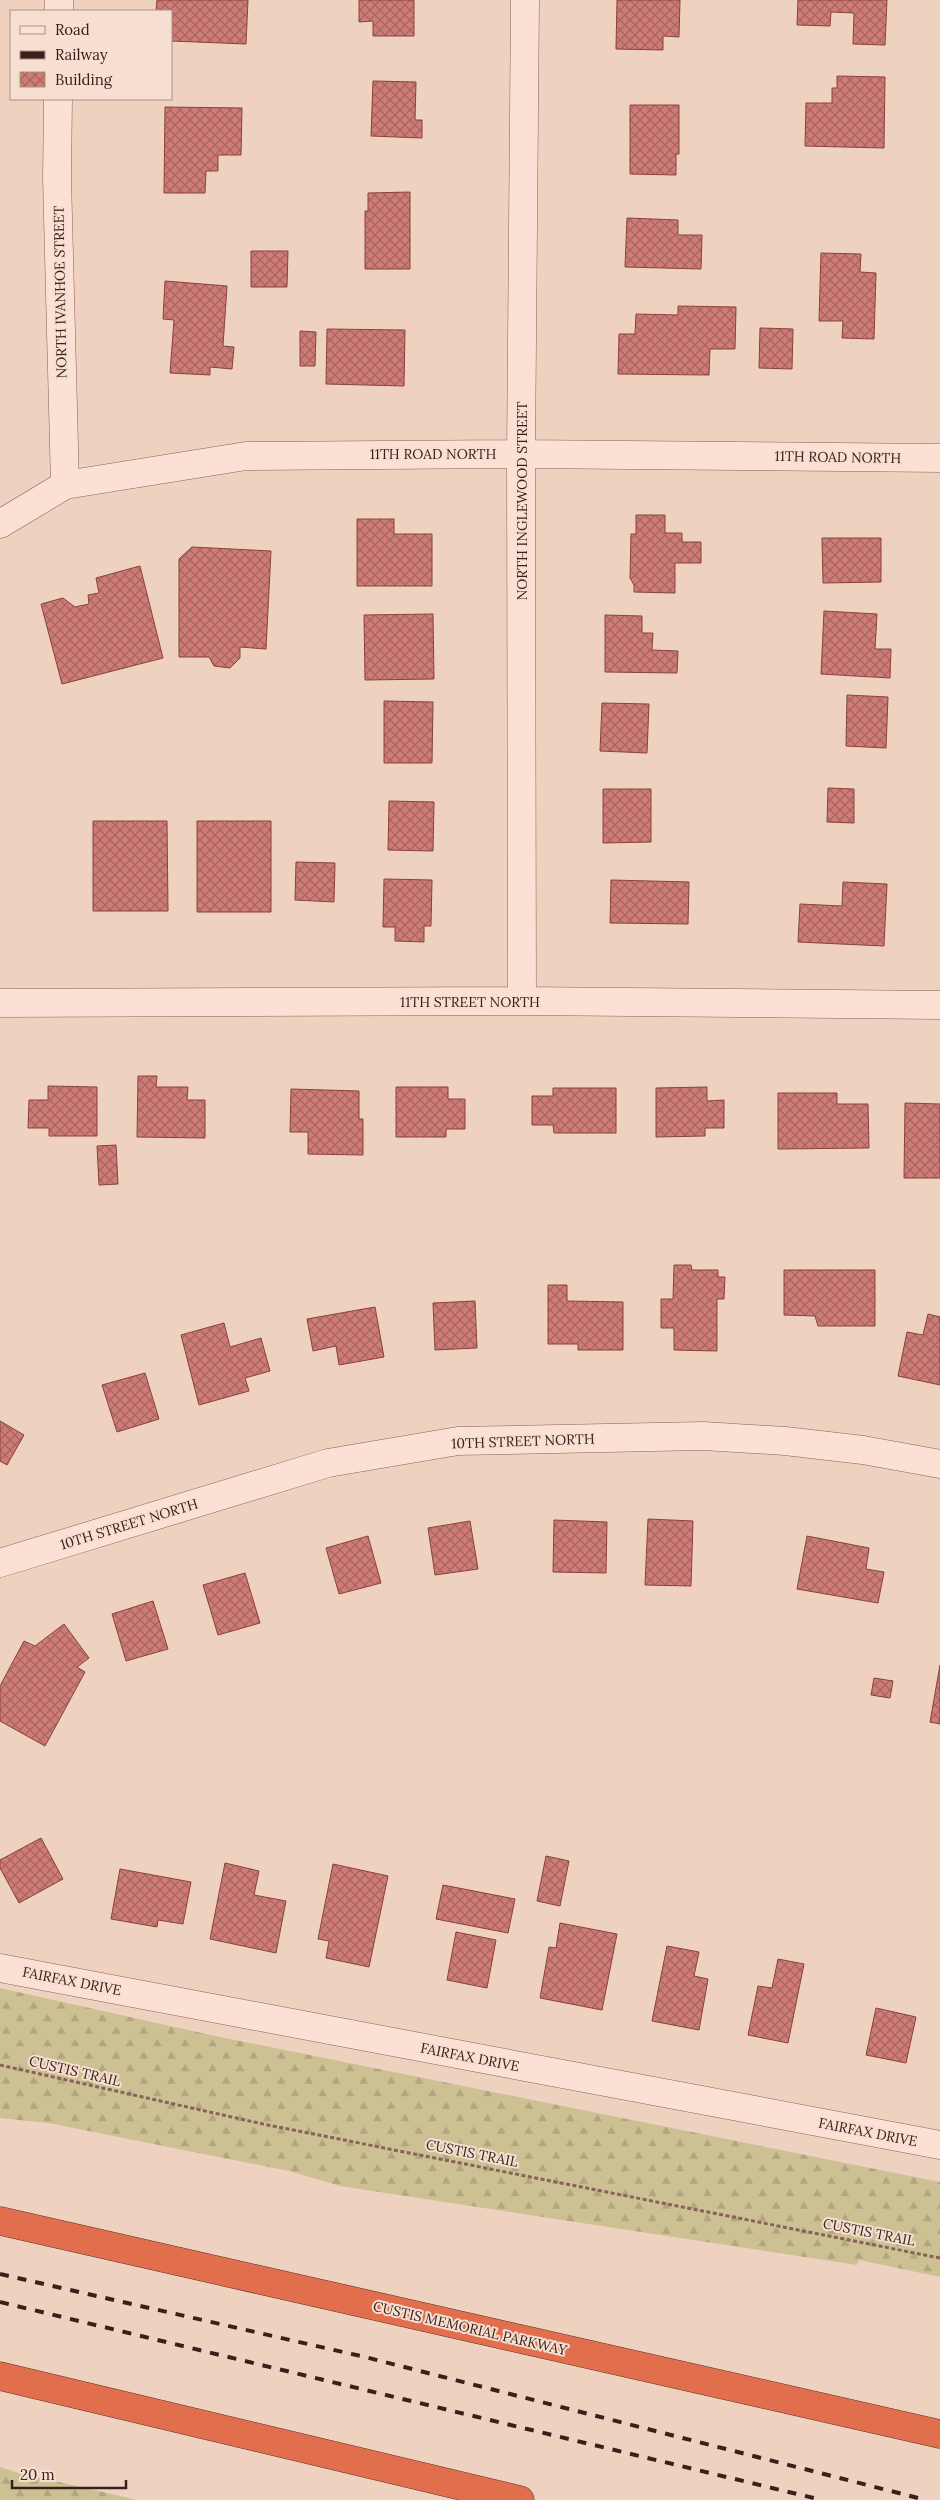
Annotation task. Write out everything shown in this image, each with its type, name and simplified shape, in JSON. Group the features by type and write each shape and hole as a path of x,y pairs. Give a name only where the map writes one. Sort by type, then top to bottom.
{"highway":[{"name":"CUSTIS MEMORIAL PARKWAY","path":"0,2221 940,2434"},
{"path":"0,2376 520,2500"}],"street":[{"name":"NORTH INGLEWOOD STREET","path":"522,1002 521,454 525,0"},
{"name":"NORTH IVANHOE STREET","path":"58,100 57,178 65,485"},
{"name":"11TH ROAD NORTH","path":"0,524 65,485 246,456 521,454 940,458"},
{"name":"11TH STREET NORTH","path":"0,1003 522,1002 940,1005"},
{"name":"10TH STREET NORTH","path":"0,1563 328,1463 458,1441 703,1436 814,1444 864,1450 940,1464"},
{"name":"FAIRFAX DRIVE","path":"0,1968 940,2145"}],"path":[{"name":"CUSTIS TRAIL","path":"0,2066 263,2124 940,2258"}],"green space":[{"path":"0,1988 215,2036 940,2182 940,2277 859,2260 857,2265 340,2186 289,2171 48,2123 0,2118"},
{"path":"0,2467 15,2472 138,2500 0,2500"}],"building":[{"path":"157,0 248,0 246,44 172,41 172,10 156,10"},
{"path":"359,0 414,0 414,36 373,36 373,21 359,22"},
{"path":"617,0 680,0 679,37 663,36 663,50 616,49"},
{"path":"798,0 887,0 885,45 853,44 854,13 831,12 830,26 797,25"},
{"path":"837,76 885,77 884,148 805,146 806,103 832,103 832,88 837,88"},
{"path":"373,81 416,82 415,120 422,120 422,138 371,136"},
{"path":"630,105 679,105 679,154 676,154 676,175 630,174"},
{"path":"165,107 242,108 241,155 218,155 218,171 206,171 205,193 164,193"},
{"path":"410,192 410,269 365,269 365,211 368,211 368,193"},
{"path":"627,218 678,220 678,235 702,235 701,269 625,267"},
{"path":"251,251 288,251 287,287 251,287"},
{"path":"821,253 861,254 860,272 876,273 874,339 842,338 843,321 819,321"},
{"path":"165,281 227,286 223,346 234,347 232,369 210,367 210,375 170,373 174,320 163,319"},
{"path":"678,306 736,307 735,349 710,349 709,375 618,374 619,334 635,334 636,314 678,315"},
{"path":"760,328 793,329 792,369 759,368"},
{"path":"327,329 405,330 404,386 326,384"},
{"path":"300,331 316,332 315,366 300,366"},
{"path":"636,515 665,515 665,533 682,533 682,542 701,542 701,563 675,563 675,593 634,592 634,585 630,578 631,534 636,534"},
{"path":"357,519 394,519 394,534 432,534 432,586 357,586"},
{"path":"822,538 881,538 881,582 823,583"},
{"path":"192,547 271,551 266,649 240,647 240,658 230,668 214,666 209,657 179,657 179,559"},
{"path":"140,566 163,658 62,684 41,604 63,598 75,607 89,604 88,595 99,593 96,578"},
{"path":"824,611 877,614 875,649 891,649 890,678 821,674"},
{"path":"433,614 434,679 365,680 364,615"},
{"path":"605,615 642,616 642,633 653,633 652,650 678,651 677,673 605,672"},
{"path":"847,695 888,697 886,748 846,746"},
{"path":"384,701 433,702 432,763 384,763"},
{"path":"602,703 649,704 647,753 600,751"},
{"path":"828,788 854,789 854,823 827,822"},
{"path":"603,789 651,789 651,842 603,843"},
{"path":"389,801 434,802 433,851 388,850"},
{"path":"93,821 167,821 168,911 93,911"},
{"path":"197,821 271,821 271,912 197,912"},
{"path":"296,862 335,863 334,902 295,900"},
{"path":"384,879 432,880 431,926 424,926 424,942 395,941 395,927 383,927"},
{"path":"611,880 689,882 688,924 610,923"},
{"path":"843,882 887,884 884,946 798,942 800,904 842,906"},
{"path":"138,1076 157,1076 156,1087 188,1087 187,1100 205,1100 205,1138 137,1137"},
{"path":"48,1086 97,1087 97,1136 49,1136 49,1128 28,1128 29,1100 48,1100"},
{"path":"396,1087 448,1087 448,1099 465,1099 465,1129 446,1129 446,1137 396,1137"},
{"path":"707,1087 707,1101 724,1100 724,1128 705,1128 705,1136 656,1137 656,1088"},
{"path":"553,1088 616,1088 616,1133 554,1133 553,1125 532,1125 532,1096 553,1096"},
{"path":"291,1089 359,1091 359,1119 363,1119 363,1155 308,1154 308,1132 290,1132"},
{"path":"778,1093 837,1093 837,1104 868,1104 869,1148 778,1149"},
{"path":"905,1103 940,1104 940,1178 904,1178"},
{"path":"116,1145 118,1184 99,1185 97,1146"},
{"path":"674,1265 691,1265 692,1270 718,1270 718,1277 725,1277 724,1299 717,1299 717,1351 674,1350 674,1328 661,1328 661,1299 673,1299"},
{"path":"784,1270 875,1270 875,1326 818,1326 815,1316 784,1315"},
{"path":"548,1285 567,1285 567,1301 623,1302 623,1350 578,1350 578,1344 548,1344"},
{"path":"475,1301 477,1348 435,1350 433,1303"},
{"path":"375,1307 384,1357 339,1365 336,1346 313,1351 307,1319"},
{"path":"928,1314 940,1317 940,1385 898,1376 907,1332 923,1335"},
{"path":"224,1323 230,1347 261,1338 270,1371 245,1378 249,1391 199,1405 181,1335"},
{"path":"145,1373 159,1419 117,1432 102,1385"},
{"path":"0,1421 24,1435 7,1465 0,1461"},
{"path":"648,1519 693,1521 691,1586 645,1585"},
{"path":"554,1520 607,1522 606,1573 553,1572"},
{"path":"470,1521 478,1569 435,1575 428,1528"},
{"path":"368,1536 381,1583 339,1594 326,1548"},
{"path":"807,1536 869,1548 866,1569 884,1572 878,1603 797,1589"},
{"path":"245,1573 260,1623 218,1635 203,1585"},
{"path":"153,1601 168,1649 126,1661 112,1614"},
{"path":"64,1624 89,1658 77,1667 85,1672 45,1746 0,1721 0,1686 24,1641 35,1646"},
{"path":"940,1665 940,1724 930,1722"},
{"path":"874,1678 893,1681 890,1698 871,1695"},
{"path":"41,1838 63,1879 19,1903 0,1868 0,1860"},
{"path":"546,1856 569,1861 560,1906 537,1901"},
{"path":"225,1863 259,1871 254,1895 286,1901 276,1953 210,1939"},
{"path":"333,1864 388,1876 369,1967 326,1958 329,1941 318,1939"},
{"path":"120,1869 191,1882 183,1924 158,1920 157,1927 111,1919"},
{"path":"443,1885 515,1899 508,1933 436,1919"},
{"path":"560,1923 617,1934 602,2010 540,1998 549,1947 556,1948"},
{"path":"456,1932 496,1940 487,1988 447,1980"},
{"path":"667,1946 699,1952 694,1976 708,1979 699,2030 652,2021"},
{"path":"778,1959 804,1964 788,2043 748,2035 758,1986 772,1988"},
{"path":"876,2008 916,2017 906,2063 866,2055"}],"railway":[{"path":"0,2274 365,2357 926,2500"},
{"path":"0,2302 822,2500"}]}
